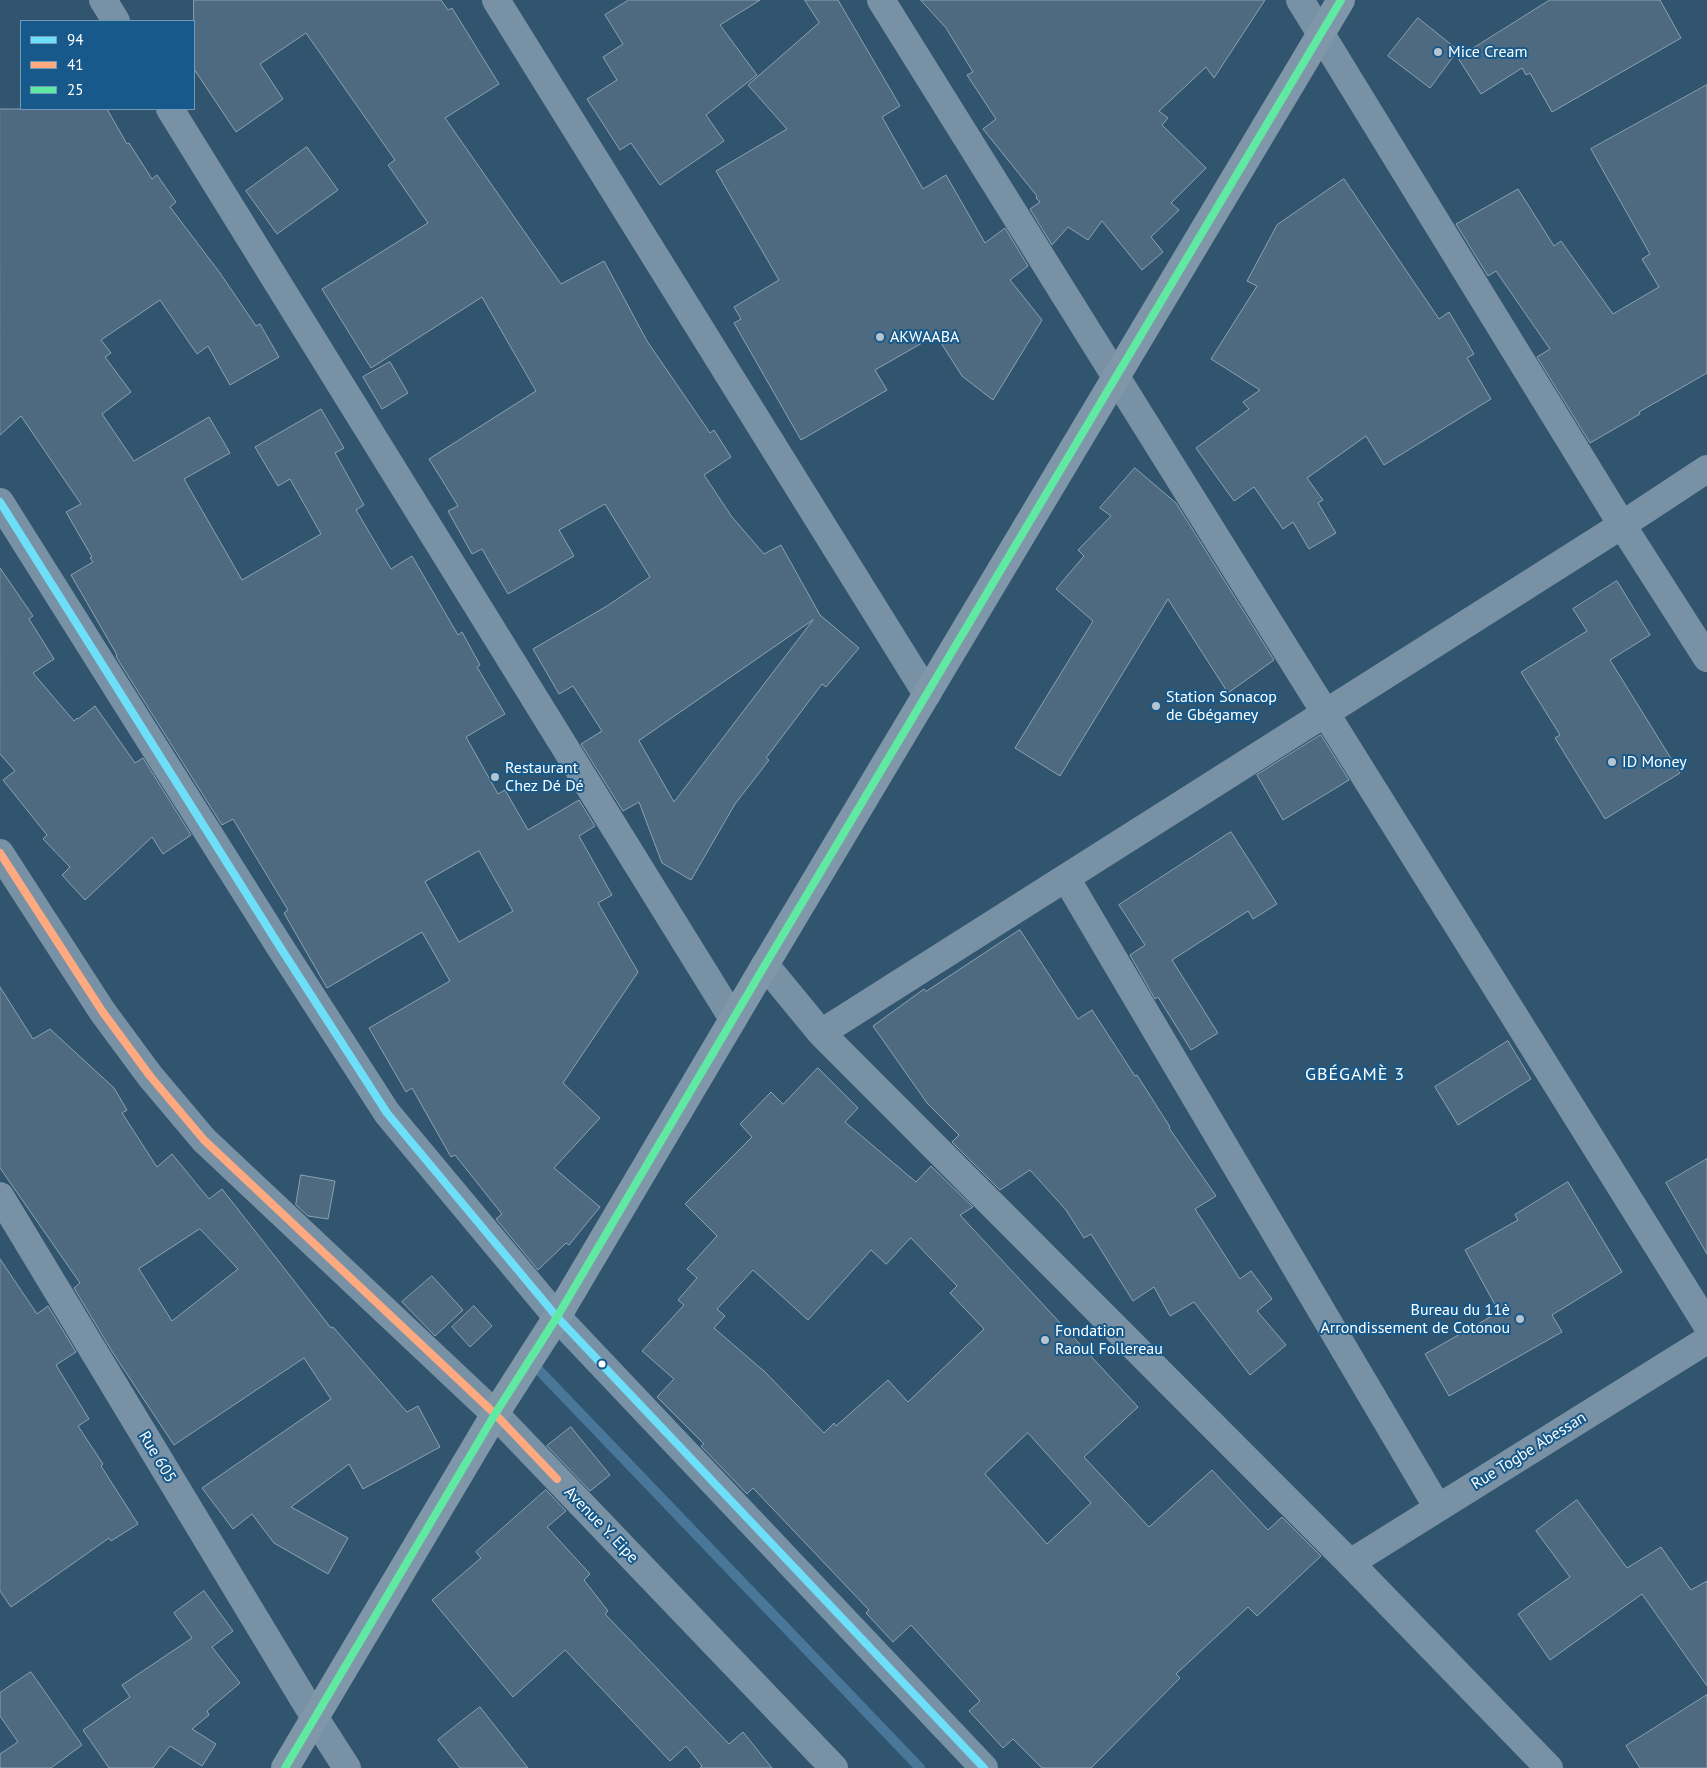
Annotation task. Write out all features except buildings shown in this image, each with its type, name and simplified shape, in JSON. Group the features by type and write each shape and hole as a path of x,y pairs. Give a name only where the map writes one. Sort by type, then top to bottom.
{"main road":[{"path":"285,1768 495,1414 557,1317 765,964 1341,0"}],"street":[{"path":"103,0 115,20"},
{"path":"496,0 926,694"},
{"path":"881,0 1707,1325"},
{"path":"1300,0 1322,33 1622,525 1707,658"},
{"path":"171,110 733,1019"},
{"path":"821,1034 1622,525 1707,469"},
{"path":"0,502 275,939 387,1113 557,1317 984,1768"},
{"name":"Avenue Y. Eipe","path":"0,853 102,1010 150,1076 204,1140 495,1414 834,1768"},
{"path":"1066,878 1438,1508"},
{"path":"765,964 821,1034 1350,1563 1549,1768"},
{"name":"Rue 605","path":"0,1196 347,1768"},
{"name":"Rue Togbe Abessan","path":"1350,1563 1707,1340"}],"waterway":[{"path":"532,1363 920,1768"}],"transit line":[{"name":"25","path":"285,1768 495,1414 557,1317 1341,0"},
{"name":"94","path":"0,502 280,947 387,1113 557,1317 984,1768"},
{"name":"41","path":"0,853 102,1011 150,1076 204,1140 495,1414 557,1479"}],"place":[{"name":"Mice Cream","path":"1438,52"},
{"name":"AKWAABA","path":"880,337"},
{"name":"Station Sonacop de Gbégamey","path":"1156,706"},
{"name":"ID Money","path":"1612,762"},
{"name":"Restaurant Chez Dé Dé","path":"495,777"},
{"name":"Bureau du 11è Arrondissement de Cotonou","path":"1520,1319"},
{"name":"Fondation Raoul Follereau","path":"1045,1340"}],"district":[{"name":"GBÉGAMÈ 3","path":"1355,1075"}]}
